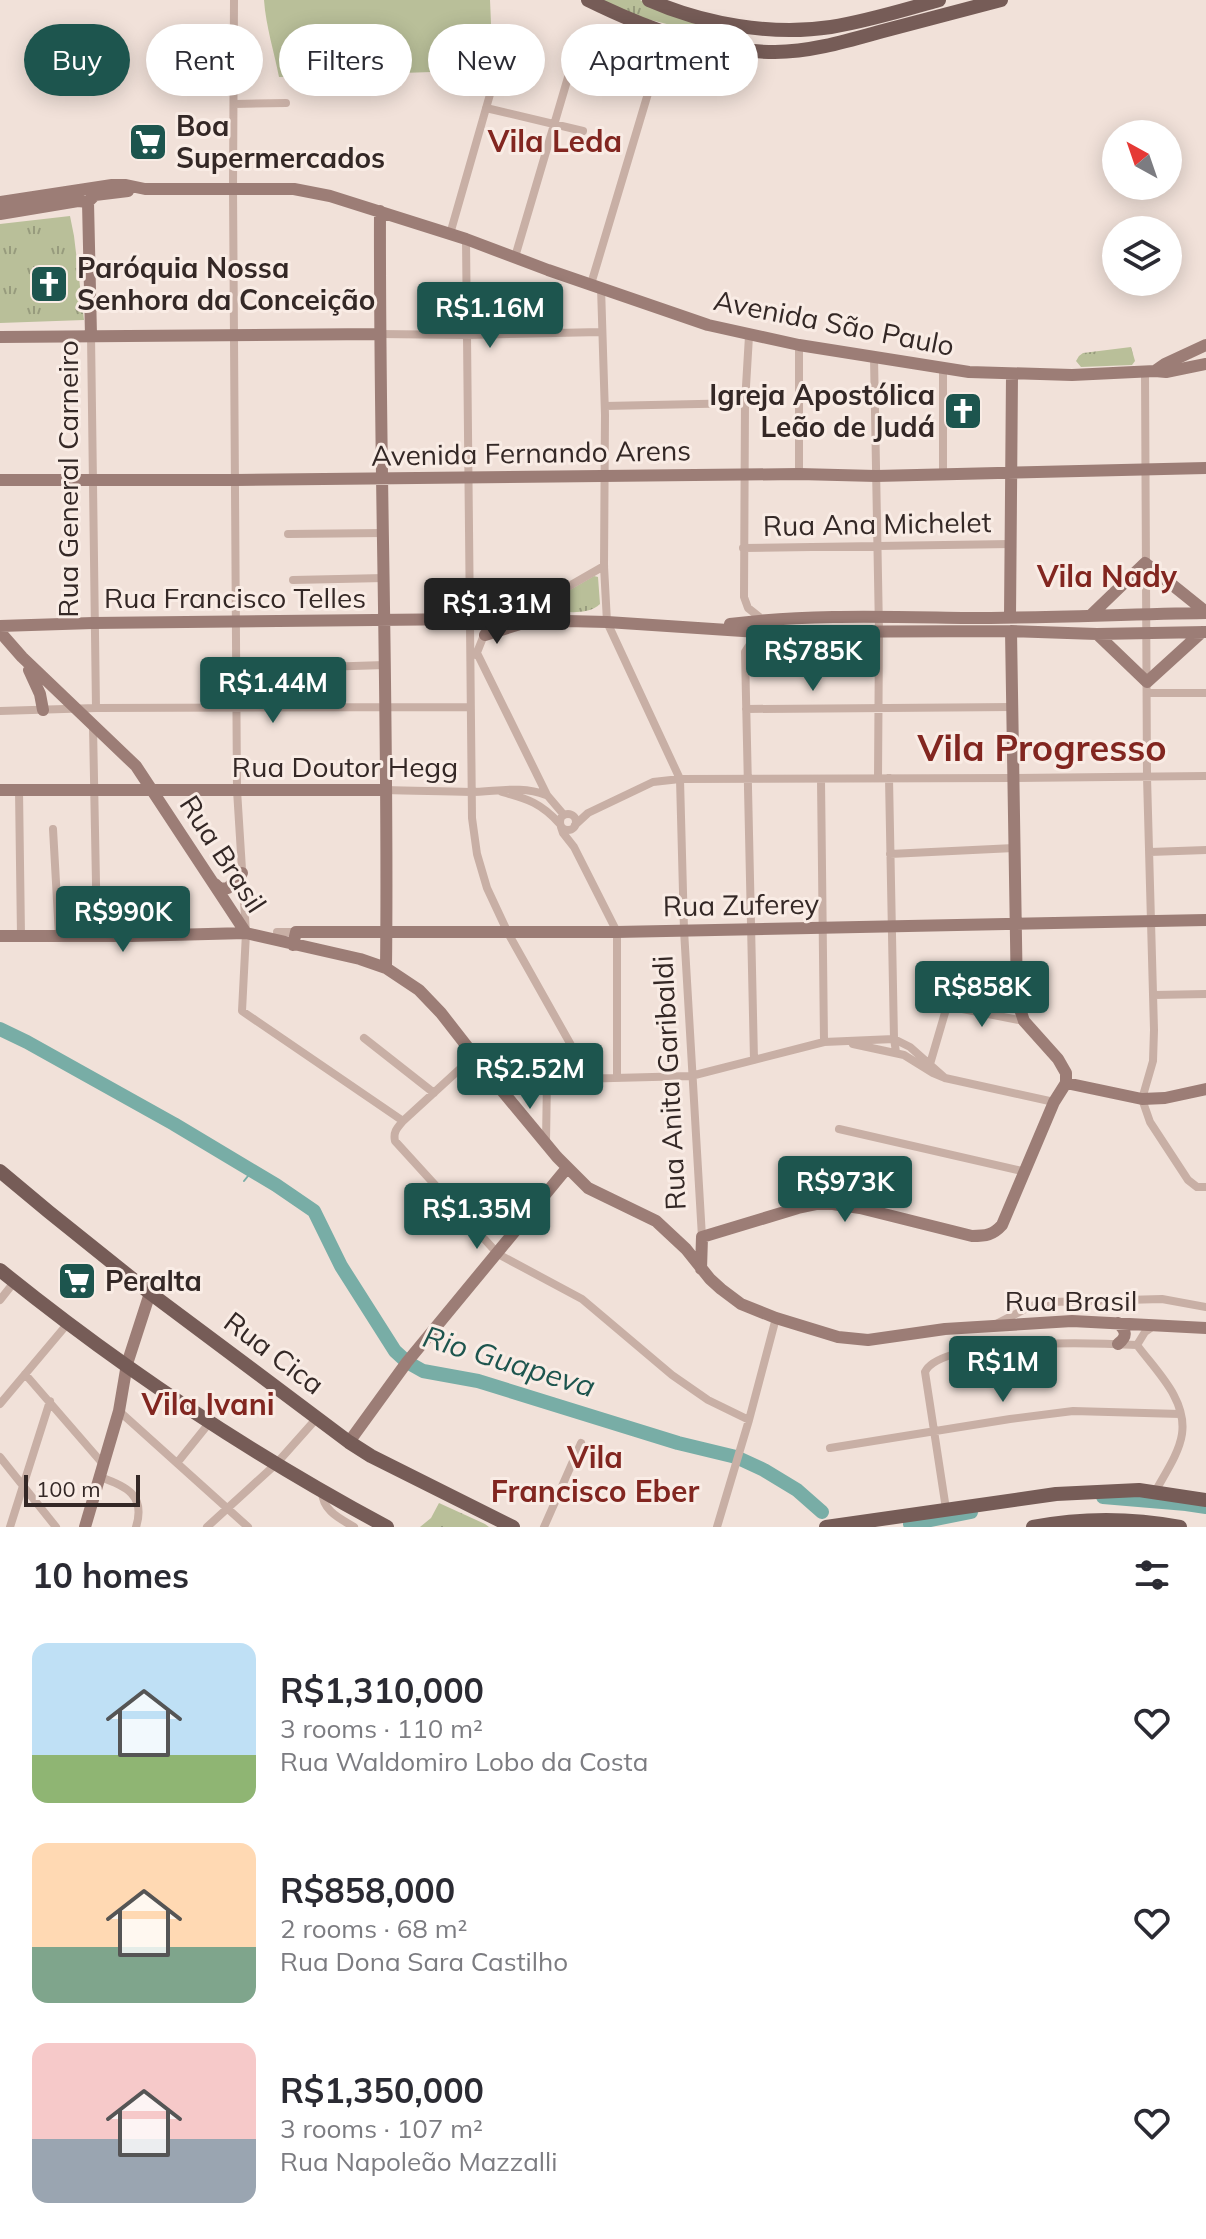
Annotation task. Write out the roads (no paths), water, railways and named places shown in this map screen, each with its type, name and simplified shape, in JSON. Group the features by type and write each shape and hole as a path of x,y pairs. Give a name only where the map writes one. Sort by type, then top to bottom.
{"main road":[{"path":"588,0 639,24"},
{"path":"649,0 700,19 803,30 831,27 939,0"},
{"path":"758,50 776,52 837,43 1001,0"},
{"path":"0,204 112,185 145,189"},
{"path":"0,214 88,202 95,195 145,189"},
{"name":"Avenida São Paulo","path":"145,189 294,189 330,196 466,239 708,325 749,336 943,369 1012,375 1072,375 1166,372 1206,364"},
{"name":"Rua General Carneiro","path":"88,202 91,335"},
{"path":"380,211 386,968"},
{"path":"0,337 379,334"},
{"path":"1150,371 1206,345"},
{"path":"1010,617 1012,375"},
{"name":"Avenida Fernando Arens","path":"0,480 876,476 1206,468"},
{"path":"1091,615 1145,563 1206,612"},
{"path":"760,626 879,616 1010,617 1206,612"},
{"name":"Rua Francisco Telles","path":"0,626 236,621 516,622"},
{"path":"484,637 516,622 567,621 879,631 1204,632"},
{"path":"702,1237 817,1204 860,1208 972,1236 995,1233 1002,1225 1054,1102 1066,1083 1066,1073 1058,1059 1024,1021 1017,1000 1011,631"},
{"path":"0,632 22,657 36,682 43,710"},
{"path":"1097,634 1147,688 1204,632"},
{"name":"Rua Brasil","path":"22,657 136,766 246,933 294,938 402,976 441,1013 567,1168 588,1188 656,1221 721,1289 741,1304 838,1337 868,1340 996,1324 1072,1321 1206,1328"},
{"name":"Rua Doutor Hegg","path":"0,790 386,790"},
{"path":"213,882 220,889 228,888 242,873"},
{"name":"Rua Zuferey","path":"294,938 386,933 617,932 1206,920"},
{"path":"0,936 246,933"},
{"path":"1066,1083 1142,1099 1165,1098 1206,1089"},
{"path":"349,1442 413,1355 567,1168"},
{"name":"Rua Cica","path":"0,1171 150,1293 349,1442 495,1521 513,1527"},
{"name":"Rua Anita Garibaldi","path":"701,1269 702,1237"},
{"path":"0,1270 210,1422 322,1492 387,1527"},
{"path":"85,1527 119,1411 127,1364 150,1293"},
{"path":"1118,1323 1126,1335 1118,1344"},
{"path":"826,1527 1056,1494 1109,1490 1155,1492 1206,1500"},
{"path":"1033,1527 1092,1521 1177,1527"}],"street":[{"path":"234,0 237,790 246,933 242,1011 403,1121"},
{"path":"450,234 489,96"},
{"path":"515,257 563,96"},
{"path":"607,622 604,566 605,406 596,286 648,96"},
{"path":"234,104 286,103"},
{"path":"486,108 583,131"},
{"path":"466,239 468,477 477,620 470,634 470,707 472,818 477,854 487,888 508,933 589,1077"},
{"path":"379,334 601,332"},
{"name":"Rua General Carneiro","path":"91,335 96,708"},
{"path":"749,336 745,403 744,597 760,626 745,652 754,1060"},
{"path":"799,345 799,474"},
{"path":"874,357 879,616 878,778"},
{"path":"943,369 943,474"},
{"path":"1150,371 1145,563 1147,777 1154,995 1153,1061 1142,1099 1150,1122 1188,1180 1197,1187 1206,1187"},
{"path":"605,406 745,403"},
{"path":"288,534 383,533"},
{"name":"Rua Ana Michelet","path":"743,548 1011,544"},
{"path":"516,622 604,566"},
{"path":"293,580 384,578"},
{"path":"472,672 486,630 477,620"},
{"name":"Rua Anita Garibaldi","path":"607,622 680,779 691,1076 702,1237"},
{"path":"470,634 484,637"},
{"path":"477,653 547,795 564,820 570,843 617,932 617,1077"},
{"path":"291,668 385,665"},
{"path":"1147,688 1206,693"},
{"path":"0,711 470,707"},
{"path":"746,709 1013,707"},
{"path":"93,726 97,936"},
{"path":"564,820 588,813 653,782 680,779 1206,776"},
{"path":"889,778 896,1052"},
{"path":"821,780 824,1042"},
{"name":"Rua Doutor Hegg","path":"386,790 472,792 521,789 547,795"},
{"path":"19,790 21,936"},
{"name":"Rua Doutor Hegg","path":"497,791 538,803 564,820"},
{"path":"564,820 566,830 588,813"},
{"path":"564,820 575,819 574,847"},
{"path":"53,829 59,936"},
{"path":"890,854 1014,848"},
{"path":"1150,852 1206,850"},
{"name":"Rua Zuferey","path":"277,932 294,938"},
{"path":"1154,995 1206,994"},
{"path":"930,1064 947,1006 1024,1021"},
{"path":"364,1038 434,1093"},
{"path":"494,1081 691,1076 824,1042 894,1039 910,1047 945,1078"},
{"path":"841,1041 896,1052 945,1078 1054,1102"},
{"path":"474,1056 403,1121 396,1129 395,1141 498,1254 582,1299 672,1375 708,1400 749,1420"},
{"path":"546,1143 547,1078"},
{"path":"839,1129 1026,1172"},
{"path":"0,1300 15,1281"},
{"path":"996,1324 1031,1306 1051,1302 1162,1299 1205,1306"},
{"path":"1072,1302 1072,1321"},
{"path":"717,1527 776,1318"},
{"path":"0,1404 69,1322"},
{"path":"1137,1345 1145,1332 1155,1325"},
{"path":"946,1509 925,1372 928,1365 935,1360 978,1349 1030,1343 1137,1345 1178,1402 1180,1414 1182,1434 1178,1447 1155,1492"},
{"path":"25,1374 50,1401 101,1471 124,1485 137,1501 136,1527"},
{"path":"10,1527 50,1401"},
{"path":"119,1411 248,1527"},
{"path":"830,1448 1073,1411 1180,1414"},
{"path":"207,1527 276,1464 317,1418"},
{"path":"177,1463 210,1422"},
{"path":"544,1527 581,1443"},
{"path":"0,1457 56,1527"},
{"path":"322,1492 327,1508 354,1527"}],"waterway":[{"name":"Rio Guapeva","path":"0,1029 174,1124 314,1211 341,1266 395,1351 407,1362 423,1371 478,1381 678,1443 736,1457 797,1490 822,1512"},
{"path":"244,1181 252,1171"},
{"name":"Rio Guapeva","path":"1103,1497 1206,1507"},
{"name":"Rio Guapeva","path":"910,1524 971,1512"}],"place":[{"name":"Boa Supermercados","path":"148,142"},
{"name":"Paróquia Nossa Senhora da Conceição","path":"49,284"},
{"name":"Igreja Apostólica Leão de Judá","path":"963,411"},
{"name":"Peralta","path":"77,1281"}],"district":[{"name":"Vila Leda","path":"555,142"},
{"name":"Vila Nady","path":"1107,577"},
{"name":"Vila Progresso","path":"1042,748"},
{"name":"Vila Ivani","path":"208,1405"},
{"name":"Vila Francisco Eber","path":"595,1475"}]}
